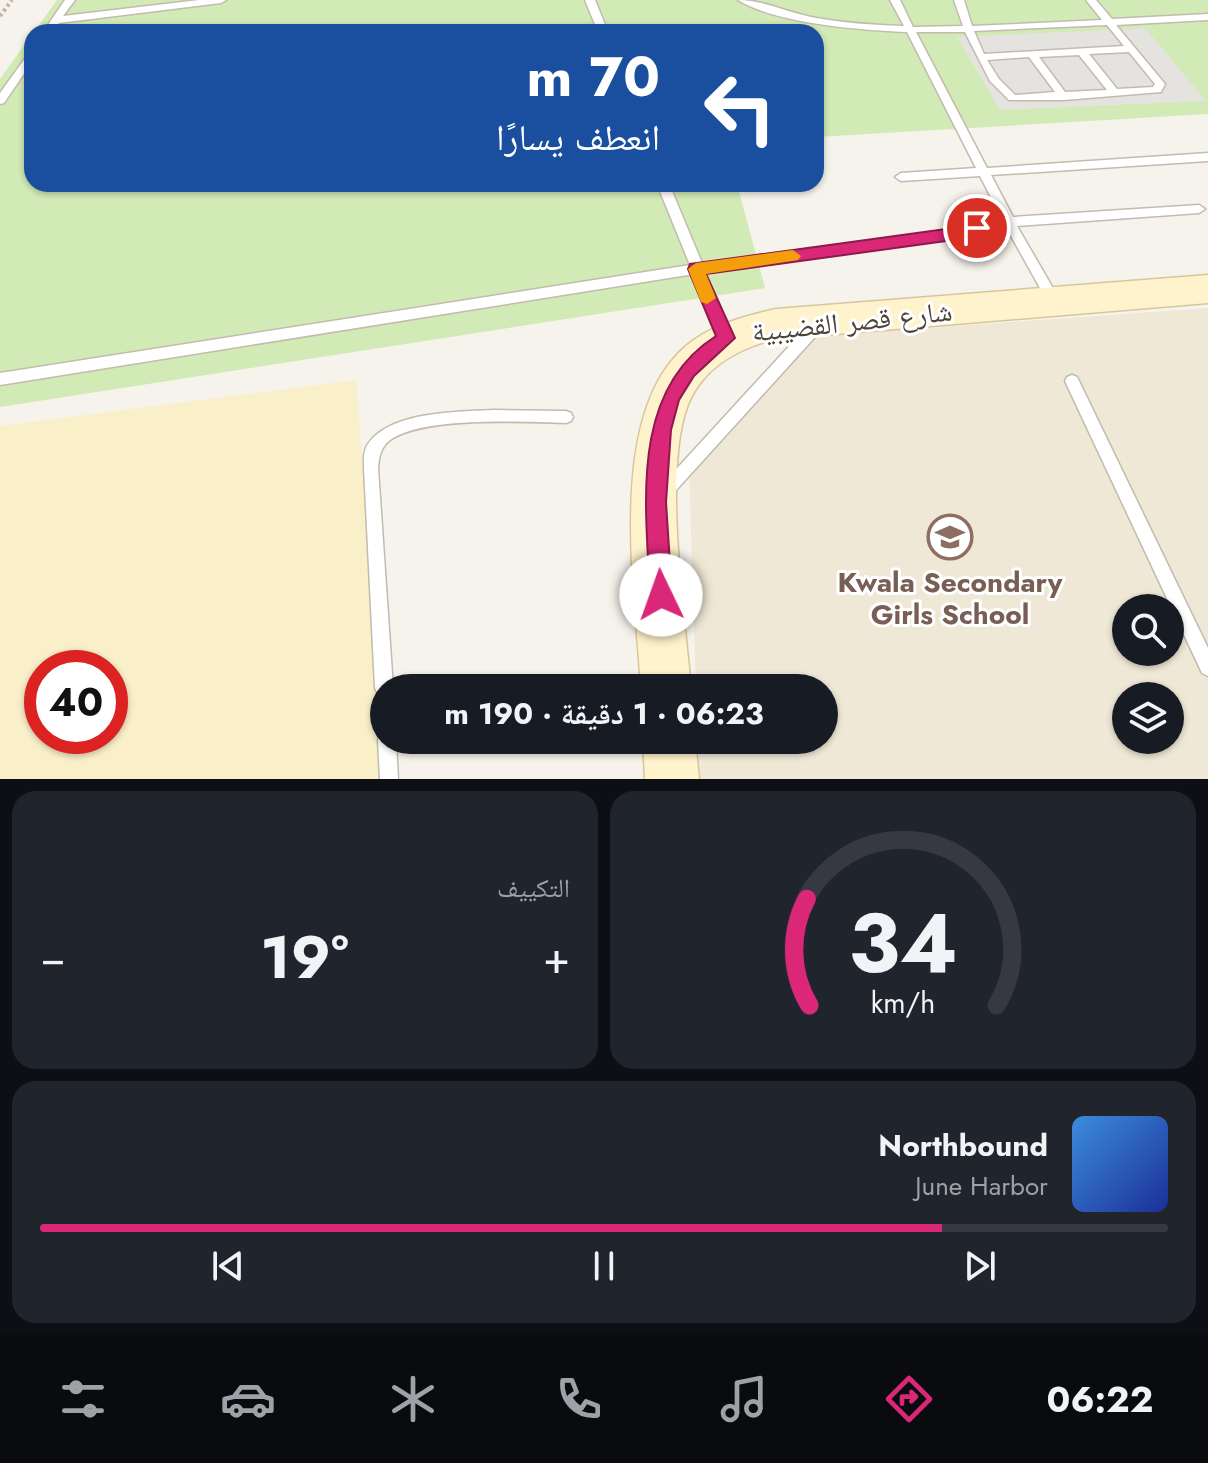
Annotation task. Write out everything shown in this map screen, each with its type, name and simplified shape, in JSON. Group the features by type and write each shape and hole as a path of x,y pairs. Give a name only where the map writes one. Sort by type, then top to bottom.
{"street":[{"name":"شارع قصر القضيبية","path":"665,674 656,502 661,430 670,398 687,371 708,350 748,329 822,320 1208,289"},
{"path":"670,754 672,779"}],"lane":[{"path":"54,24 70,0"},
{"path":"57,20 221,0"},
{"path":"590,0 600,24"},
{"path":"743,0 830,24 911,32 1208,17"},
{"path":"895,0 1009,222 1055,302"},
{"path":"959,0 966,29 1004,91 1013,98 1116,94 1160,88 1091,0"},
{"path":"982,57 1130,49"},
{"path":"1082,52 1116,94"},
{"path":"1032,54 1064,97"},
{"path":"0,101 24,66"},
{"path":"901,177 1208,157"},
{"path":"666,192 726,338"},
{"path":"0,379 696,269 946,235 1009,222 1199,209"},
{"path":"656,502 822,320"},
{"path":"1072,381 1208,667"},
{"path":"383,674 371,468 373,449 385,436 412,424 500,415 566,417"},
{"path":"388,754 389,779"}],"path":[{"path":"0,16 12,0"}],"shaded area":[{"path":"1145,28 1206,101 1000,110 957,37"},
{"name":"Kwala Secondary Girls School","path":"1208,308 1208,779 698,779 697,754 838,754 838,674 696,674 689,466 816,336"}],"green space":[{"path":"57,0 1208,0 1208,114 824,137 824,24 40,24"},
{"path":"24,45 24,192 739,192 765,288 0,407 0,79"}],"sand":[{"path":"356,380 378,674 370,674 370,754 384,754 386,779 0,779 0,426"}],"slow traffic":[{"path":"707,298 696,269 793,256"}],"place":[{"name":"Kwala Secondary Girls School","path":"950,537"}],"route":[{"path":"661,595 656,502 661,430 670,398 687,371 708,350 726,338 696,269 946,235 977,228"}]}
